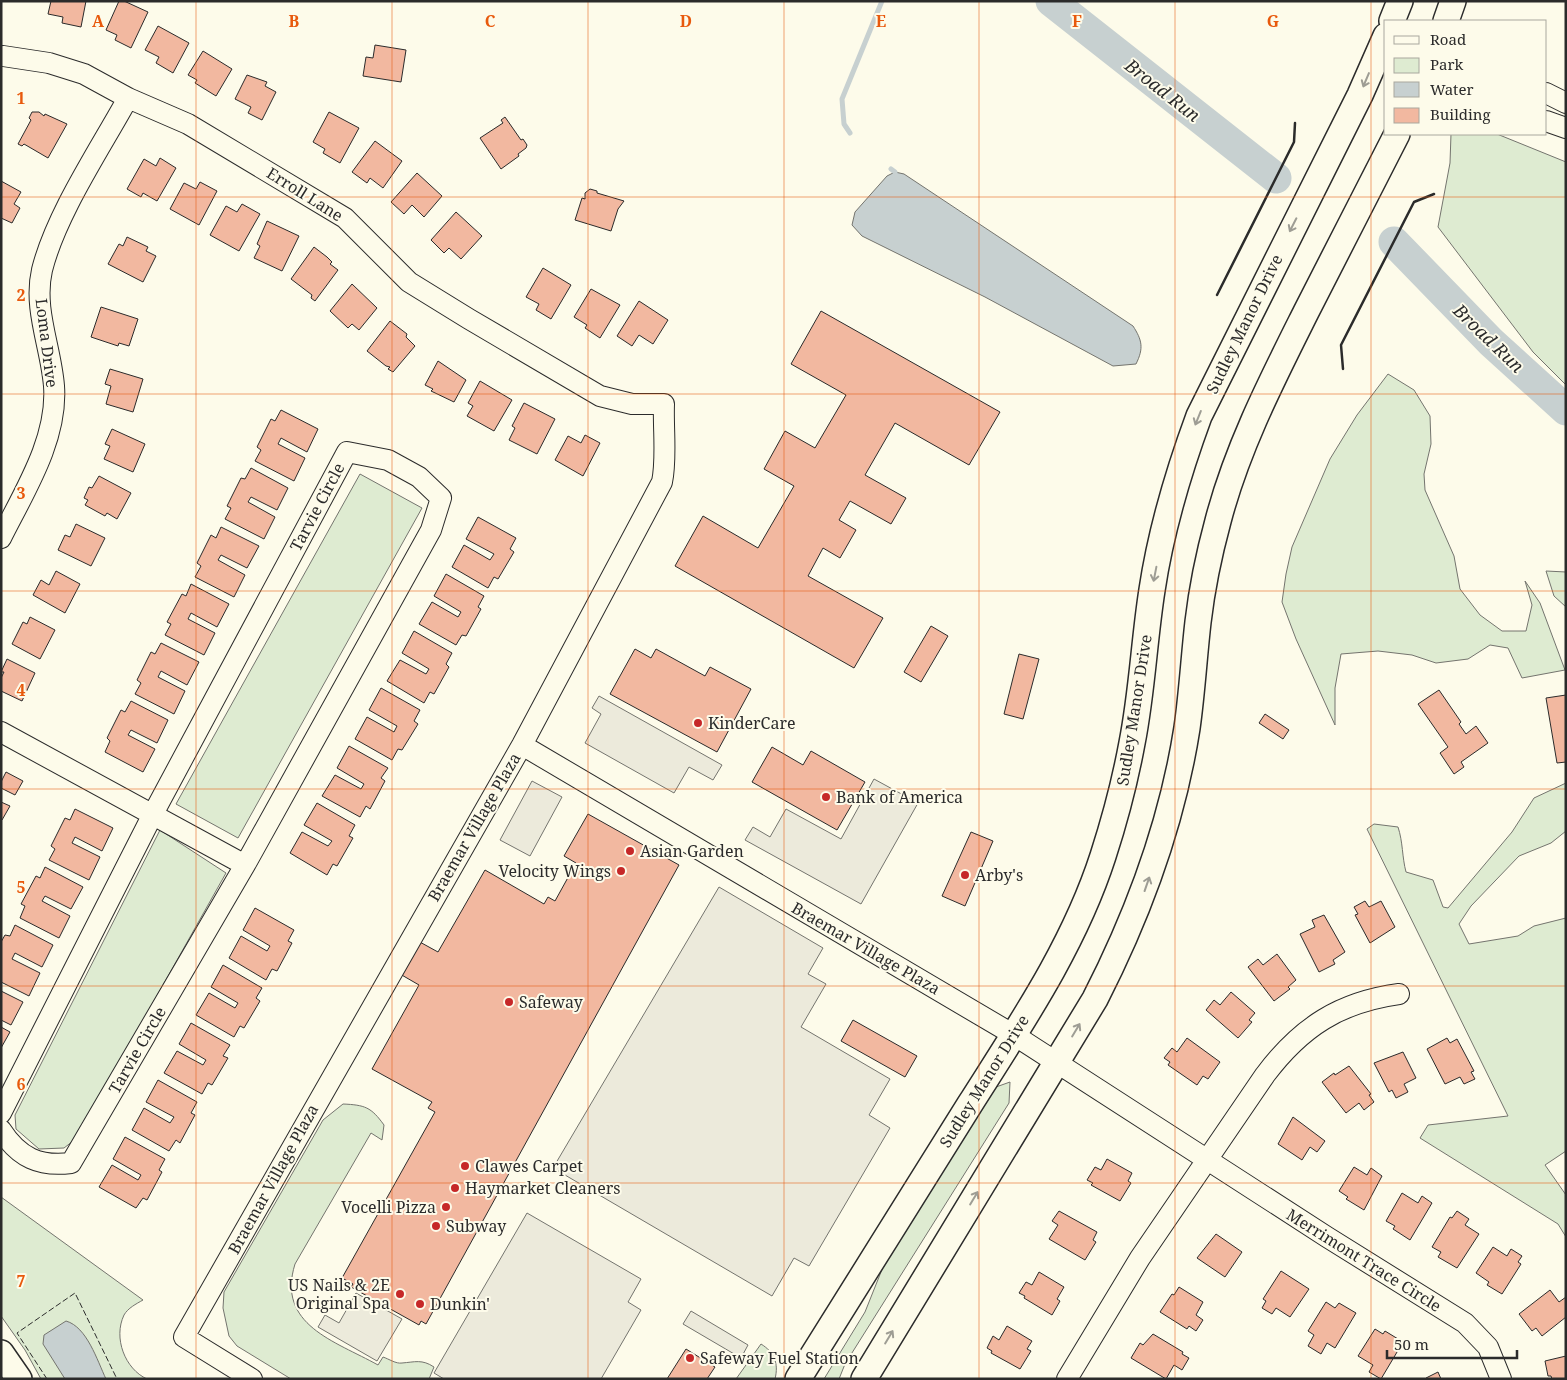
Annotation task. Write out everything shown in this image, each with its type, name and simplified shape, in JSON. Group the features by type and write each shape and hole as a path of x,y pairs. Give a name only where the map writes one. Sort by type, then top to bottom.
{"main road":[{"path":"1392,20 1400,1"},
{"path":"1446,20 1453,1"},
{"name":"Sudley Manor Drive","path":"798,1379 1014,1035 1055,966 1075,926 1102,859 1121,796 1132,742 1152,588 1179,472 1199,416 1360,95 1384,41"},
{"path":"864,1379 1095,999 1122,947 1145,892 1160,847 1176,788 1187,728 1198,621 1208,565 1231,477 1252,422 1277,369 1396,135"},
{"path":"1,1353 19,1379"}],"street":[{"name":"Erroll Lane","path":"3,56 49,63 84,74 128,98 188,124 345,218 409,282 427,295 600,396 632,404 664,404 663,446 666,465 662,482 522,745"},
{"path":"1547,94 1566,103"},
{"name":"Loma Drive","path":"1,538 9,501 44,446 53,415 54,388 51,362 39,300 42,271 55,230 128,98"},
{"path":"1547,122 1566,128"},
{"name":"Tarvie Circle","path":"1,1113 154,814 347,452 388,460 419,477 441,498 431,530 245,865 71,1163 53,1165 35,1161 20,1152 1,1130"},
{"path":"1,732 245,865"},
{"name":"Braemar Village Plaza","path":"252,1379 184,1337 522,745 1014,1035"},
{"path":"1067,1379 1140,1258 1272,1065 1310,1027 1354,1004 1377,997 1399,994"},
{"name":"Merrimont Trace Circle","path":"1014,1035 1465,1323 1488,1347 1501,1379"}],"green space":[{"path":"1451,135 1499,135 1566,162 1566,385 1533,352 1438,227 1450,163"},
{"path":"1388,374 1414,390 1430,416 1431,444 1424,474 1425,490 1454,556 1460,589 1480,615 1502,631 1526,631 1532,605 1525,581 1540,603 1565,670 1522,678 1508,648 1490,645 1468,659 1436,663 1412,655 1378,651 1341,654 1335,688 1335,725 1296,639 1282,602 1286,574 1292,547 1330,459 1357,415"},
{"path":"360,474 422,508 238,838 176,804"},
{"path":"1546,571 1566,572 1566,607 1554,596"},
{"path":"1566,783 1566,831 1551,843 1519,856 1471,906 1459,924 1469,944 1518,936 1534,926 1566,918 1566,1151 1545,1165 1566,1195 1566,1237 1558,1224 1420,1138 1428,1125 1508,1116 1367,829 1374,824 1398,827 1406,872 1433,880 1443,907 1448,908 1512,832 1534,798"},
{"path":"160,830 226,873 77,1138 64,1148 39,1149 16,1129 15,1115"},
{"path":"1010,1082 1009,1103 845,1364 839,1379 824,1379 865,1312 889,1252 989,1096 996,1087"},
{"path":"343,1104 362,1106 375,1114 384,1125 382,1140 371,1133 295,1264 291,1285 294,1302 302,1316 313,1328 328,1339 378,1365 383,1357 400,1363 426,1363 434,1367 429,1379 291,1379 237,1346 229,1336 223,1308 224,1292 323,1120"},
{"path":"1,1197 143,1300 132,1306 124,1315 120,1333 123,1352 127,1360 139,1374 147,1379 41,1379 25,1350 1,1316"},
{"path":"761,1344 772,1354 776,1363 775,1379 736,1379"}],"shaded area":[{"path":"599,696 722,765 713,780 689,767 674,793 585,743 601,714 592,708"},
{"path":"874,779 918,803 861,904 745,840 753,827 770,837 786,809 841,839"},
{"path":"532,781 562,797 530,856 500,840"},
{"path":"719,887 823,948 808,974 826,984 801,1027 890,1079 869,1115 890,1128 809,1266 794,1258 772,1296 553,1168"},
{"path":"527,1213 641,1279 628,1302 641,1310 601,1379 444,1379 434,1373"},
{"path":"356,1293 402,1319 377,1361 318,1327 325,1315 339,1323"},
{"path":"691,1311 748,1345 741,1358 683,1324"}],"water":[{"path":"895,172 904,174 1133,326 1141,344 1136,364 1113,366 985,297 862,236 852,225 855,212 887,176"},
{"path":"66,1321 73,1324 86,1337 106,1379 65,1379 43,1344 44,1335"}],"building":[{"path":"51,1 86,1 81,27 62,23 63,17 48,14"},
{"path":"119,1 124,1 148,12 131,48 115,40 117,35 106,30"},
{"path":"158,26 189,43 173,73 156,63 159,57 145,50"},
{"path":"375,45 406,50 401,82 363,76 366,57 373,58"},
{"path":"203,51 232,69 216,96 195,83 197,80 188,75"},
{"path":"247,75 267,82 265,86 276,92 262,120 248,113 251,107 235,99"},
{"path":"32,112 39,112 44,116 45,114 67,124 48,158 24,144 22,146 18,144 31,120 29,118"},
{"path":"329,112 359,128 340,163 323,153 325,149 313,142"},
{"path":"505,117 521,140 523,139 527,145 518,154 519,156 501,169 480,138 503,123 501,120"},
{"path":"375,141 402,161 383,188 370,178 367,183 352,172"},
{"path":"160,158 176,168 157,201 143,193 141,197 127,189 144,159 156,166"},
{"path":"417,173 442,196 424,217 412,205 404,214 391,202"},
{"path":"1,181 21,192 14,204 20,208 12,223 1,218"},
{"path":"200,182 217,191 199,225 170,209 184,183 196,189"},
{"path":"590,189 624,201 618,209 611,231 575,220 582,198 585,199 585,193"},
{"path":"242,204 260,214 239,251 210,235 226,206 237,212"},
{"path":"456,212 482,236 461,259 449,248 444,253 431,240"},
{"path":"267,221 299,236 282,271 254,258 260,246 257,244"},
{"path":"127,237 148,247 146,251 156,256 143,282 108,264 119,244 123,246"},
{"path":"314,247 327,257 332,262 330,264 338,270 315,301 311,298 312,295 291,279"},
{"path":"543,268 571,285 551,319 536,310 539,304 526,297"},
{"path":"352,284 377,308 359,330 352,324 348,328 330,311"},
{"path":"591,289 620,305 600,338 585,328 587,325 574,317"},
{"path":"639,301 668,320 653,344 639,335 632,346 617,336"},
{"path":"101,307 138,319 129,346 119,343 118,346 91,337"},
{"path":"821,311 1000,412 969,465 895,423 865,475 906,498 891,524 850,501 839,520 856,530 840,558 823,548 808,576 883,618 854,668 675,566 703,516 758,548 794,486 764,469 785,431 815,448 846,395 791,364"},
{"path":"390,321 407,334 406,337 415,346 393,372 388,369 390,367 367,351"},
{"path":"438,361 466,380 454,402 431,391 433,389 425,385"},
{"path":"110,369 143,379 133,412 106,404 111,386 105,384"},
{"path":"480,381 512,400 494,431 467,416 473,406 468,403"},
{"path":"524,403 555,419 537,454 509,440 515,428 512,426"},
{"path":"281,410 318,429 307,452 281,438 278,444 305,458 294,481 255,461 261,450 257,447 271,419 275,421"},
{"path":"112,429 145,444 133,472 104,459 110,446 105,444"},
{"path":"585,435 600,443 583,476 555,460 568,436 581,443"},
{"path":"251,468 288,488 277,510 251,497 248,502 275,517 264,539 225,519 231,508 227,506 241,478 245,479"},
{"path":"99,476 131,493 117,519 107,513 105,516 85,505 88,500 84,498 89,487 92,488"},
{"path":"478,517 516,538 510,549 514,552 498,579 494,577 488,588 452,567 464,545 490,560 494,554 466,539"},
{"path":"76,524 105,538 91,566 58,550 65,535 70,537"},
{"path":"221,527 259,546 247,568 221,555 218,560 245,575 234,597 195,577 201,566 197,563 211,535 216,538"},
{"path":"56,571 80,584 65,613 33,595 41,580 49,585"},
{"path":"446,574 484,596 478,607 481,609 466,636 462,635 456,645 419,624 432,602 458,617 461,612 434,596"},
{"path":"191,584 229,604 217,627 191,613 188,619 215,633 204,655 165,635 171,624 167,622 182,594 186,596"},
{"path":"30,617 55,630 40,659 12,644 23,622 27,624"},
{"path":"931,626 948,636 921,682 904,672"},
{"path":"414,631 452,653 446,664 449,667 434,694 430,692 424,703 387,681 400,660 426,674 429,669 402,653"},
{"path":"161,643 199,662 187,685 161,671 158,677 185,691 174,714 135,694 141,683 137,680 151,652 155,654"},
{"name":"KinderCare","path":"635,649 651,658 656,649 705,676 710,667 751,689 717,752 610,694"},
{"path":"1019,654 1039,659 1023,719 1004,714"},
{"path":"7,659 35,673 22,701 1,691 1,678 4,672 1,672"},
{"path":"381,688 420,710 414,721 418,724 402,750 398,749 392,760 355,739 367,717 394,732 397,726 369,710"},
{"path":"1439,690 1461,722 1459,724 1466,734 1476,726 1488,743 1461,762 1464,767 1454,774 1440,753 1448,747 1418,704"},
{"path":"1566,695 1566,762 1557,763 1546,698"},
{"path":"131,701 168,720 157,743 131,730 128,735 155,749 143,772 105,752 110,741 107,738 121,710 125,712"},
{"path":"1265,714 1289,730 1283,739 1259,723"},
{"path":"349,746 388,768 381,778 385,781 370,809 366,806 360,817 322,796 335,775 361,789 364,784 337,768"},
{"path":"772,747 803,765 811,751 865,782 837,830 752,782"},
{"path":"6,772 23,781 15,795 1,788 1,782"},
{"path":"1,802 10,806 2,820 1,820"},
{"path":"317,803 355,825 349,836 353,838 337,866 333,864 327,875 290,853 302,832 328,846 332,841 304,825"},
{"path":"75,809 113,828 102,851 75,837 72,843 100,857 89,880 49,860 55,849 51,846 65,818 70,820"},
{"path":"588,814 679,865 426,1324 421,1321 419,1325 351,1287 353,1284 342,1278 435,1112 428,1108 432,1102 372,1069 419,985 400,974 418,941 438,952 485,870 544,904 548,897 555,901 576,863 564,856"},
{"path":"971,832 993,841 965,906 942,896"},
{"path":"45,867 83,887 71,909 45,896 42,901 70,916 59,938 20,918 25,906 21,904 36,876 40,878"},
{"path":"1365,901 1369,907 1381,901 1395,927 1370,943 1355,915 1358,914 1354,907"},
{"path":"255,908 294,930 288,941 292,943 277,971 272,969 266,980 229,958 241,936 267,951 270,946 243,930"},
{"path":"1324,915 1345,952 1333,960 1335,964 1319,972 1300,934 1315,927 1312,920"},
{"path":"15,925 53,945 42,967 15,953 12,959 40,973 29,996 1,982 1,942 5,935 10,936"},
{"path":"1277,954 1296,980 1288,987 1290,989 1274,1001 1248,967 1258,959 1263,965"},
{"path":"223,965 262,988 256,998 260,1001 244,1028 240,1026 234,1037 196,1015 209,993 235,1008 238,1003 211,987"},
{"path":"1,991 23,1002 11,1025 1,1020"},
{"path":"1231,992 1255,1013 1249,1020 1252,1022 1238,1038 1206,1010 1214,1000 1220,1005"},
{"path":"853,1020 917,1056 905,1077 841,1041"},
{"path":"191,1023 230,1045 223,1056 228,1058 212,1085 208,1083 202,1094 164,1073 177,1051 203,1065 206,1060 179,1044"},
{"path":"1,1027 10,1032 1,1048"},
{"path":"1187,1038 1220,1062 1208,1079 1203,1076 1197,1085 1168,1065 1170,1062 1164,1058 1172,1048 1177,1052"},
{"path":"1447,1038 1450,1043 1457,1039 1474,1071 1471,1072 1475,1079 1464,1084 1460,1077 1445,1084 1427,1049"},
{"path":"1403,1052 1416,1078 1404,1084 1408,1092 1396,1098 1392,1090 1389,1092 1374,1063"},
{"path":"1349,1066 1371,1094 1369,1095 1374,1102 1364,1110 1359,1103 1346,1113 1322,1082 1334,1073 1335,1075"},
{"path":"158,1080 197,1102 191,1113 195,1115 180,1143 176,1140 169,1151 132,1130 144,1108 170,1123 174,1117 146,1102"},
{"path":"1293,1117 1325,1141 1317,1152 1310,1147 1302,1160 1278,1144"},
{"path":"125,1137 165,1159 159,1170 162,1172 147,1200 143,1198 136,1208 99,1187 112,1165 138,1180 141,1175 113,1159"},
{"path":"1107,1159 1132,1173 1128,1181 1131,1183 1120,1201 1091,1185 1093,1183 1087,1180 1095,1167 1101,1170"},
{"path":"1354,1167 1367,1175 1371,1168 1382,1176 1364,1210 1346,1199 1348,1197 1339,1191"},
{"path":"1402,1193 1418,1203 1422,1196 1432,1203 1410,1240 1393,1229 1395,1226 1386,1221"},
{"path":"1059,1211 1097,1232 1093,1240 1096,1242 1085,1260 1049,1239 1058,1225 1052,1221"},
{"path":"1457,1211 1469,1219 1465,1225 1479,1234 1457,1268 1438,1257 1441,1252 1432,1247 1450,1217 1452,1218"},
{"path":"1216,1234 1242,1252 1225,1277 1197,1258"},
{"path":"1493,1247 1507,1256 1511,1249 1522,1256 1518,1262 1521,1264 1502,1294 1487,1285 1489,1282 1476,1273"},
{"path":"1281,1271 1309,1289 1290,1317 1276,1308 1272,1314 1262,1308 1266,1301 1263,1299"},
{"path":"1039,1272 1064,1287 1057,1299 1060,1301 1052,1315 1019,1293 1026,1282 1032,1285"},
{"path":"1179,1287 1203,1302 1196,1315 1203,1320 1196,1331 1189,1326 1187,1329 1160,1312"},
{"path":"1550,1290 1559,1302 1566,1297 1566,1317 1542,1336 1536,1328 1532,1331 1519,1314"},
{"path":"1326,1302 1335,1308 1339,1303 1356,1313 1335,1348 1327,1343 1321,1354 1308,1346 1314,1335 1308,1331"},
{"path":"1007,1326 1032,1341 1027,1349 1031,1351 1020,1369 991,1353 992,1351 987,1348 993,1336 999,1340"},
{"path":"1375,1329 1383,1334 1385,1331 1403,1342 1381,1379 1369,1372 1373,1365 1358,1356"},
{"path":"1153,1334 1183,1352 1182,1354 1189,1358 1182,1370 1174,1365 1166,1379 1131,1358 1140,1343 1143,1345"},
{"name":"Safeway Fuel Station","path":"686,1349 715,1367 707,1379 667,1379"},
{"path":"1566,1356 1566,1379 1552,1379 1551,1376 1548,1376 1545,1361"},
{"path":"1438,1372 1441,1379 1426,1379 1426,1378"}],"waterway":[{"path":"850,133 844,124 842,99 882,1"},
{"name":"Broad Run","path":"1051,1 1276,178"},
{"path":"891,169 895,172"},
{"name":"Broad Run","path":"1394,242 1491,342 1566,410"}],"fence":[{"path":"47,1379 17,1333 75,1293 117,1379"}],"wall":[{"path":"1217,295 1294,142 1295,123"},
{"path":"1343,369 1341,345 1414,202 1434,194"}],"place":[{"name":"KinderCare","path":"698,723"},
{"name":"Bank of America","path":"826,797"},
{"name":"Asian Garden","path":"630,851"},
{"name":"Velocity Wings","path":"621,871"},
{"name":"Arby's","path":"965,875"},
{"name":"Safeway","path":"509,1002"},
{"name":"Clawes Carpet","path":"465,1166"},
{"name":"Haymarket Cleaners","path":"455,1188"},
{"name":"Vocelli Pizza","path":"446,1207"},
{"name":"Subway","path":"436,1226"},
{"name":"US Nails & 2E Original Spa","path":"400,1294"},
{"name":"Dunkin'","path":"420,1304"},
{"name":"Safeway Fuel Station","path":"690,1358"}]}
